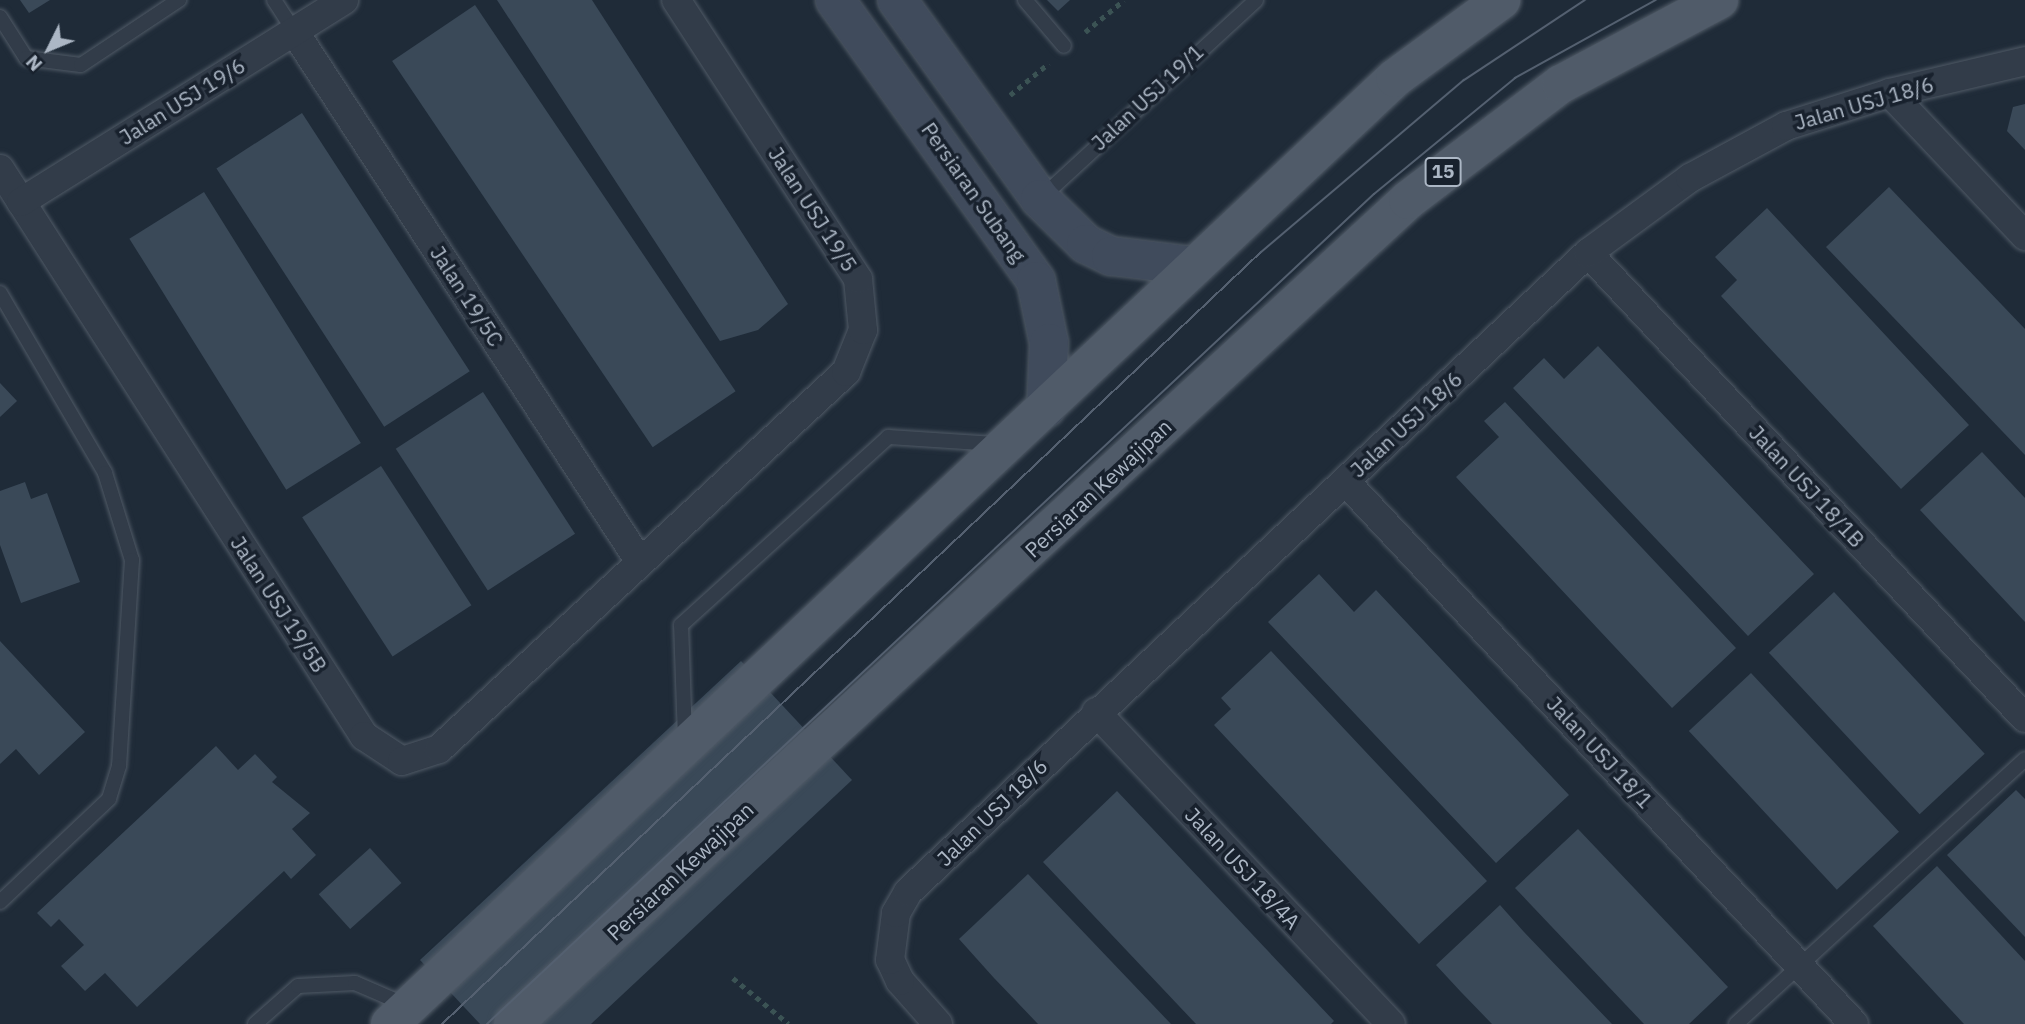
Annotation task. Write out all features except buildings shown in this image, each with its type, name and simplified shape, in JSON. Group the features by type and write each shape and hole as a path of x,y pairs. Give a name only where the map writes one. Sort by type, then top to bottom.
{"main road":[{"path":"399,1015 1395,78 1501,0"},
{"name":"Persiaran Kewajipan","path":"513,1024 1202,392 1341,258 1482,141 1562,85 1719,0"}],"street":[{"name":"Jalan USJ 19/6","path":"21,202 344,0"},
{"name":"Jalan USJ 19/5","path":"640,562 846,372 863,330 858,279 676,0"},
{"name":"Persiaran Subang","path":"835,0 1036,281 1049,343 1046,408"},
{"path":"897,0 1040,199 1086,244 1111,257 1194,266"},
{"name":"Jalan 19/5C","path":"294,31 640,562"},
{"name":"Jalan USJ 18/6","path":"937,1024 900,981 890,960 890,939 908,892 1096,712 1588,253 1638,213 1739,149 1827,110 2025,61"},
{"path":"1890,93 2025,236"},
{"name":"Jalan USJ 19/5B","path":"0,169 364,736 384,754 402,761 439,749 640,562"},
{"name":"Jalan USJ 18/1B","path":"1588,253 2025,718"},
{"name":"Jalan USJ 18/1","path":"1345,481 1854,1024"},
{"name":"Jalan USJ 18/4A","path":"1096,712 1391,1024"}],"lane":[{"path":"0,17 26,58 81,65 179,0"},
{"path":"274,0 294,31"},
{"path":"1025,0 1064,46"},
{"name":"Jalan USJ 19/1","path":"1040,199 1256,0"},
{"path":"0,293 105,473 132,560 119,766 109,799 0,902"},
{"path":"685,747 681,625 888,437 1008,444"},
{"path":"1736,1024 2025,759"},
{"path":"256,1024 298,986 355,983 399,1015"}],"path":[{"path":"733,978 789,1024"}],"tram line":[{"path":"442,1024 1261,252 1464,80 1585,0"},
{"path":"487,1024 1374,194 1515,78 1656,0"}]}
